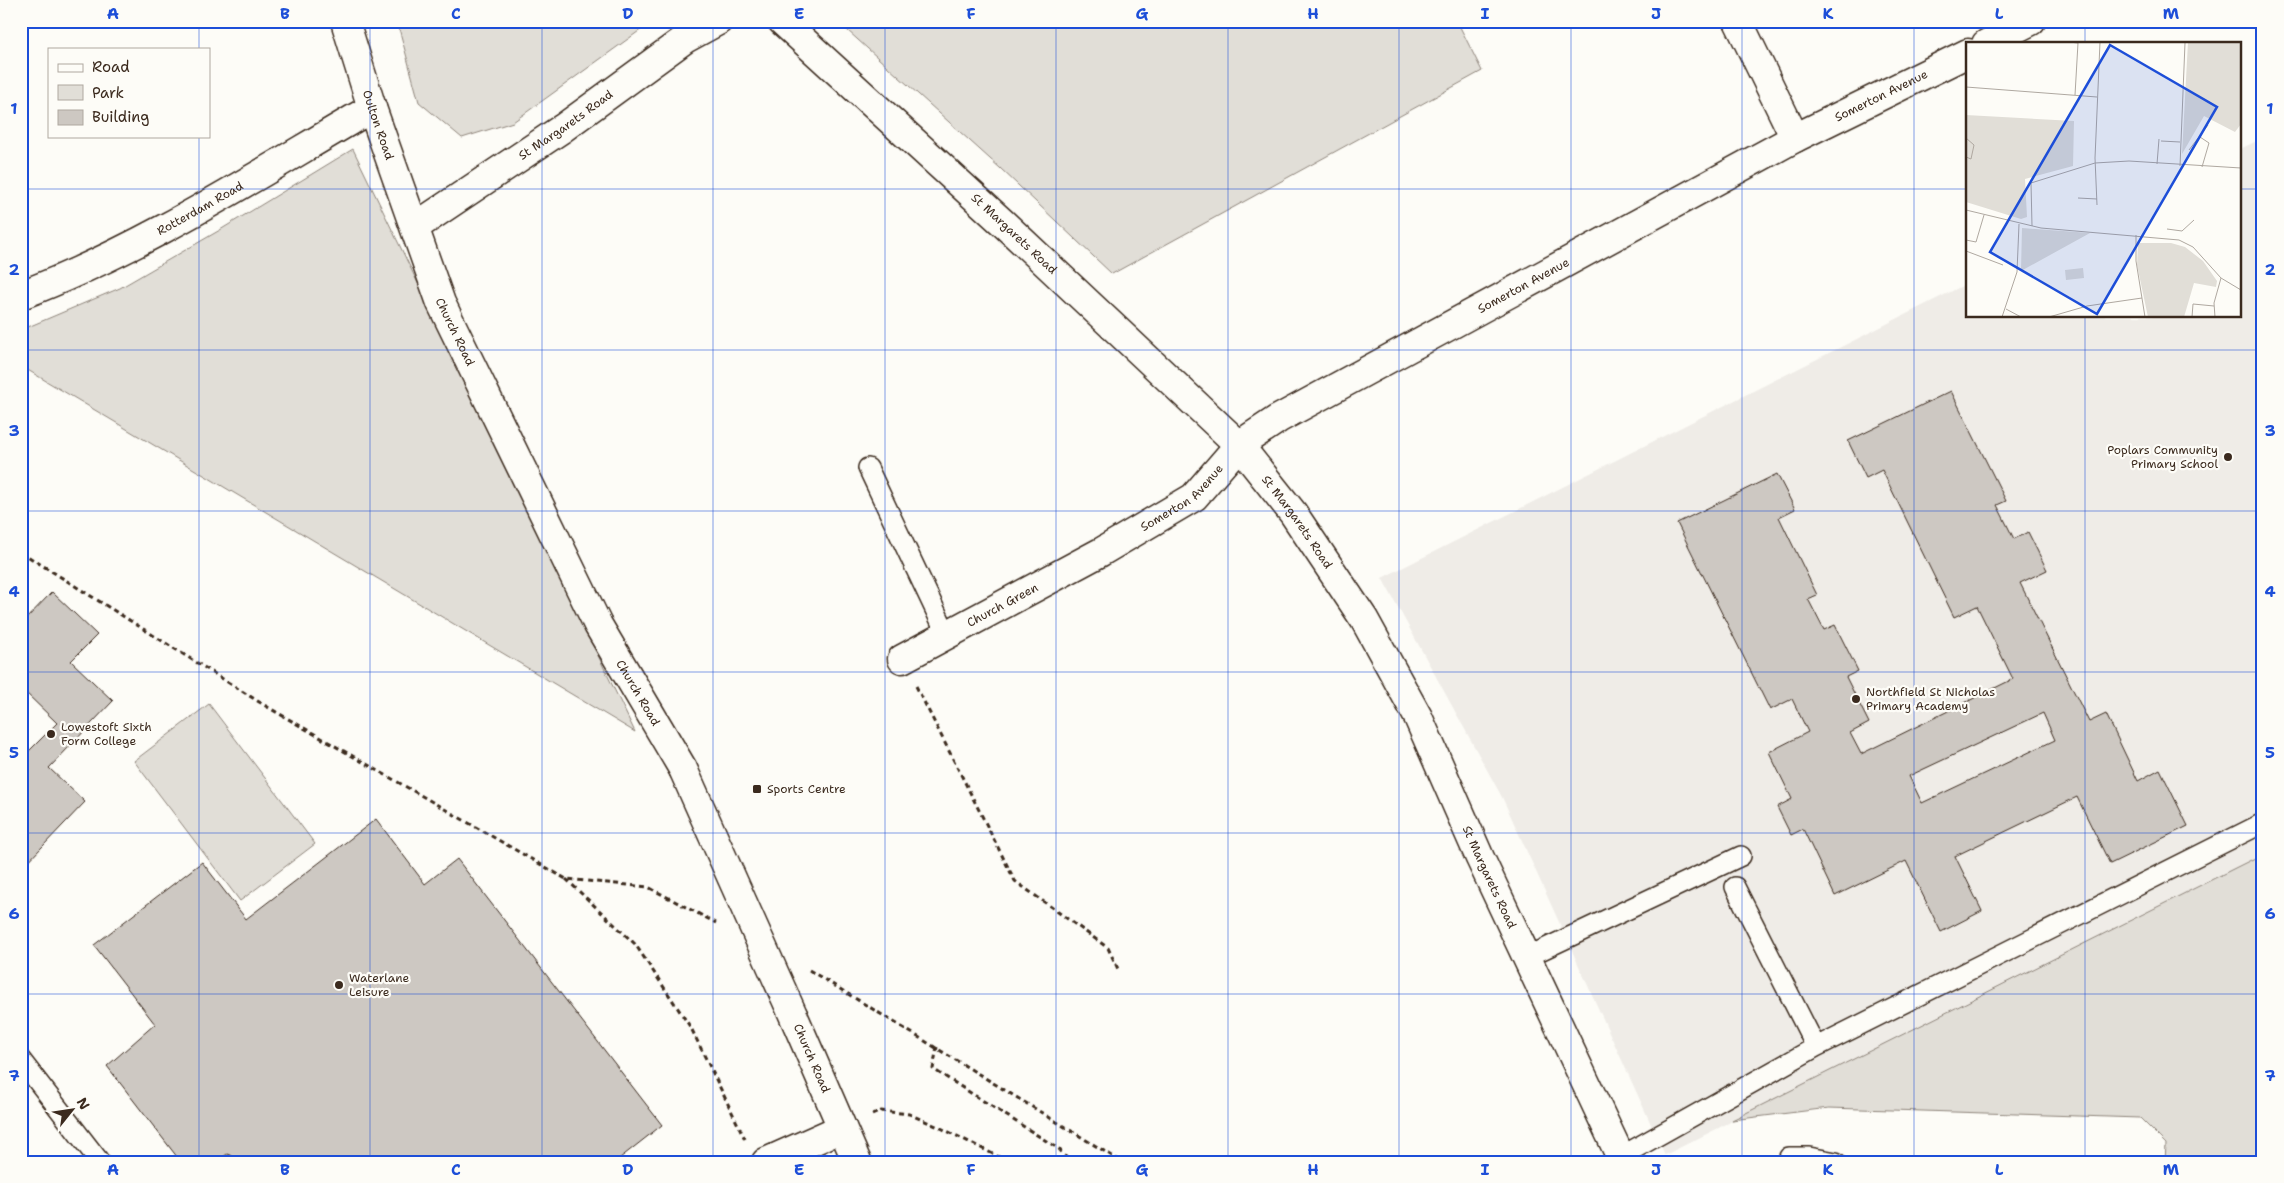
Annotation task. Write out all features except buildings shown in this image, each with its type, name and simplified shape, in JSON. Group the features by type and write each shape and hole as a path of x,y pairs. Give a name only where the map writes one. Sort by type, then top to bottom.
{"street":[{"name":"Oulton Road","path":"345,21 372,108 415,227"},
{"name":"St Margarets Road","path":"415,227 563,128 686,39 718,21"},
{"name":"St Margarets Road","path":"782,21 988,210 1238,445 1294,513 1364,619 1418,717 1480,858 1621,1159"},
{"path":"1738,21 1795,138"},
{"path":"1990,42 2031,21"},
{"name":"Somerton Avenue","path":"1101,552 1194,497 1238,445 1278,419 1795,138 1966,54"},
{"name":"Rotterdam Road","path":"21,295 160,230 372,108"},
{"name":"Church Road","path":"415,227 441,303 598,625 683,769 794,1017 856,1162"},
{"name":"Church Green","path":"902,659 1101,552"},
{"path":"757,1153 842,1128"}],"lane":[{"path":"868,468 947,635"},
{"path":"1621,1159 1816,1047 2263,823"},
{"path":"1527,957 1741,856"},
{"path":"1734,887 1816,1047"},
{"path":"21,1060 100,1162"},
{"path":"1789,1158 1809,1157 1836,1162"}],"path":[{"path":"21,552 264,705 566,879 635,944 690,1028 757,1153"},
{"path":"902,659 1015,881 1108,948 1118,969"},
{"path":"566,879 648,888 724,927"},
{"path":"800,966 937,1047 1122,1162"},
{"path":"937,1047 933,1069 1059,1149 1070,1162"},
{"path":"842,1128 881,1112 909,1114 943,1128 1009,1162"}],"shaded area":[{"name":"Northfield St Nicholas Primary Academy","path":"2263,138 2263,854 1665,1155 1503,799 1382,578 1966,284 1966,318 2242,318 2242,148"}],"green space":[{"path":"397,21 653,21 513,122 462,138 419,102"},
{"path":"837,21 1457,21 1482,71 1112,274 1000,168"},
{"path":"353,149 635,732 21,366 21,330 120,288"},
{"path":"209,704 315,844 240,901 134,761"},
{"path":"2263,854 2263,1162 2165,1162 2166,1144 2140,1118 1829,1108 1732,1120"}],"place":[{"name":"Poplars Community Primary School","path":"2228,457"},
{"name":"Northfield St Nicholas Primary Academy","path":"1856,699"},
{"name":"Lowestoft Sixth Form College","path":"51,734"},
{"name":"Sports Centre","path":"757,789"},
{"name":"Waterlane Leisure","path":"339,985"}]}
